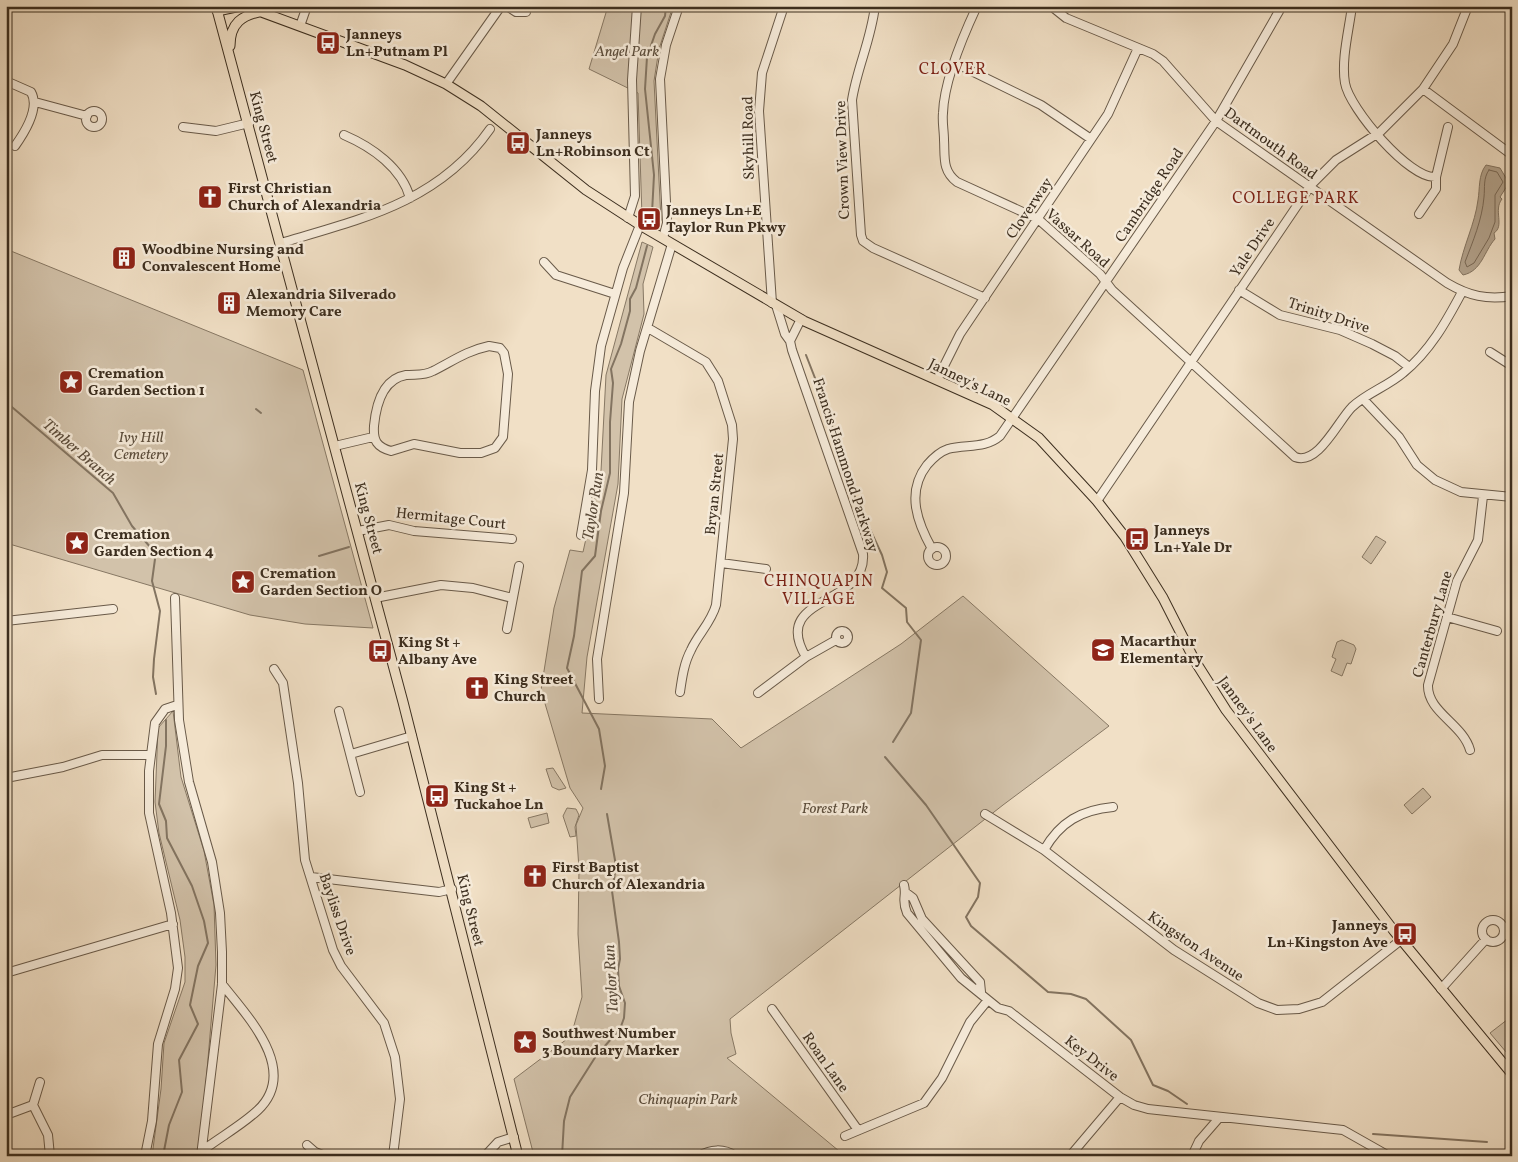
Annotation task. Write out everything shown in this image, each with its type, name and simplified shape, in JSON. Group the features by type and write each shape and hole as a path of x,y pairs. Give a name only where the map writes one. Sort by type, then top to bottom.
{"main road":[{"name":"Janney's Lane","path":"217,9 247,6 263,11 405,65 446,84 481,106 563,173 640,226 801,319 993,405 1013,418 1049,449 1097,501 1125,537 1148,572 1210,686 1401,940 1512,1074"},
{"name":"King Street","path":"217,9 412,736 518,1156"},
{"path":"230,55 231,33 236,23 246,16 263,11"}],"street":[{"path":"300,26 307,6"},
{"path":"446,84 501,6"},
{"path":"507,6 516,12 526,12"},
{"path":"628,218 635,196 632,80 637,6"},
{"path":"663,238 667,223 660,79 666,45 679,6"},
{"name":"Skyhill Road","path":"774,304 758,111 762,73 784,6"},
{"name":"Crown View Drive","path":"876,6 870,41 854,85 852,100 861,235 863,241 873,248 985,298"},
{"name":"Vassar Road","path":"978,6 955,63 942,113 946,170 957,182 1038,218 1100,274 1112,290 1295,457 1304,458 1315,453 1348,412 1362,399"},
{"name":"Dartmouth Road","path":"1051,6 1066,18 1138,48 1163,61 1216,121 1462,292 1486,298 1512,296"},
{"name":"Cambridge Road","path":"932,548 917,513 914,500 917,485 924,469 935,456 945,450 982,445 996,440 1013,418 1216,121 1282,6"},
{"path":"1352,6 1345,83 1348,94 1392,153 1428,177 1436,177"},
{"name":"Yale Drive","path":"1097,501 1310,188 1336,160 1376,134 1403,111 1423,89 1453,44 1468,6"},
{"name":"Cloverway","path":"937,380 960,334 1116,99 1138,48"},
{"path":"955,63 1041,105 1091,139"},
{"path":"6,81 31,92 35,102 25,132 15,146"},
{"path":"1423,89 1512,155"},
{"path":"35,102 87,116"},
{"path":"182,127 216,132 248,123"},
{"path":"1419,214 1435,193 1436,177 1448,127"},
{"path":"281,243 377,213 434,186 453,171 476,148 490,129"},
{"path":"344,135 361,142 388,164 407,188 410,198"},
{"path":"581,535 592,470 597,366 615,294 640,226"},
{"path":"598,700 597,659 624,493 628,402 672,244"},
{"path":"544,262 556,275 615,294"},
{"name":"Trinity Drive","path":"1239,290 1280,315 1340,330 1395,356 1409,367"},
{"path":"1462,292 1429,347 1409,367 1385,386 1362,399 1399,438 1426,474 1440,484 1461,492 1483,496 1512,497"},
{"name":"Francis Hammond Parkway","path":"774,304 785,334 790,341 863,554 863,562 856,580 808,610 801,620 796,637 806,657"},
{"path":"790,341 801,319"},
{"name":"Bryan Street","path":"648,328 706,362 718,381 734,433 714,613 691,649 682,675 680,692"},
{"path":"493,346 504,353 509,385 502,437 495,448 481,453 460,453 414,444 391,452 380,446 373,437 380,398 388,384 396,378 404,375 425,375 458,356 481,348 493,346"},
{"path":"1490,352 1512,366"},
{"path":"335,446 373,437"},
{"name":"Canterbury Lane","path":"1470,750 1460,730 1438,709 1428,693 1428,685 1460,571 1478,540 1483,496"},
{"name":"Hermitage Court","path":"358,531 389,525 414,531 512,539"},
{"path":"721,563 766,569"},
{"path":"507,629 519,566"},
{"path":"375,598 441,585 473,588 512,598"},
{"path":"175,598 177,705 189,782 212,862 220,921 222,984 202,1153"},
{"path":"6,621 114,609"},
{"path":"1447,617 1497,632"},
{"path":"758,693 806,657 836,640"},
{"name":"Bayliss Drive","path":"274,669 283,683 298,783 305,860 333,950 341,966 384,1023 395,1056 400,1099 393,1156"},
{"path":"145,1156 152,1121 158,1044 178,971 173,924 149,813 150,755 152,732 158,717 165,708 177,705"},
{"path":"338,711 360,792"},
{"path":"351,754 412,736"},
{"path":"6,778 63,767 102,755 150,755"},
{"path":"1044,850 1057,830 1069,820 1082,814 1113,807"},
{"name":"Kingston Avenue","path":"985,814 1044,850 1174,950 1258,1003 1277,1010 1299,1010 1322,1002 1401,940"},
{"path":"311,877 440,892 452,889"},
{"path":"845,1136 924,1103 942,1078 970,1022 988,1000 981,992 960,978 915,926 902,902 905,888 922,918 980,982 981,992"},
{"path":"6,973 173,924"},
{"path":"1441,989 1486,939"},
{"path":"202,1153 258,1110 269,1093 273,1080 272,1058 268,1049 222,984"},
{"name":"Key Drive","path":"988,1000 998,1008 1009,1012 1120,1097 1134,1105 1148,1109 1218,1118 1343,1130 1388,1156"},
{"name":"Roan Lane","path":"772,1008 858,1130"},
{"path":"40,1082 33,1104 46,1129 50,1156"},
{"path":"1070,1156 1120,1097"},
{"path":"6,1115 33,1104"},
{"path":"1192,1156 1199,1141 1218,1118"},
{"path":"485,1156 498,1142 514,1137"},
{"path":"307,1145 315,1152 325,1156"},
{"path":"699,1156 704,1153 722,1150 734,1156"}],"green space":[{"name":"Angel Park","path":"608,6 673,6 659,49 654,81 661,220 659,224 642,217 638,93 589,69"},
{"path":"642,242 653,247 643,284 644,314 622,399 618,484 587,657 582,713 712,719 741,748 901,644 963,596 1109,726 1003,805 730,1019 736,1054 727,1058 845,1156 534,1156 514,1079 571,1036 582,997 578,934 579,869 576,825 583,808 570,788 541,690 554,608 570,550 583,552 601,471 606,375"},
{"name":"Ivy Hill Cemetery","path":"6,249 303,370 373,628 305,624 250,615 6,543"},
{"path":"1376,536 1386,542 1371,564 1362,557"},
{"path":"1342,640 1354,645 1356,649 1351,664 1347,663 1342,676 1331,671 1336,659 1332,657 1337,642"},
{"path":"173,711 181,777 204,851 214,905 216,965 201,1141 198,1156 152,1156 161,1089 164,1043 185,982 185,957 180,920 159,833 155,802 158,728"},
{"path":"553,768 566,788 559,790 552,787 546,769"},
{"path":"1423,788 1431,797 1412,814 1404,805"},
{"path":"567,808 576,809 579,815 575,827 576,836 570,837 563,816"},
{"path":"547,813 549,823 531,828 528,818"},
{"path":"1512,1016 1512,1059 1490,1033"}],"water":[{"path":"1486,165 1500,168 1509,183 1500,197 1502,199 1498,208 1499,226 1494,233 1495,239 1479,265 1463,275 1459,270 1474,218 1479,196 1480,178"}],"waterway":[{"name":"Taylor Run","path":"652,213 654,175 645,89 647,57 655,34 665,16 666,6"},
{"name":"Taylor Run","path":"601,789 605,766 599,729 567,668 574,636 582,571 595,556 601,511 610,473 610,422 613,383 611,369 621,344 630,311 630,299 636,288 647,246"},
{"path":"806,355 831,419 836,449 855,497 882,555 887,572 882,588 906,608 907,622 921,640 911,713 893,742"},
{"name":"Timber Branch","path":"6,402 113,493 132,526 151,548 155,559 152,581 160,611 153,677 156,694"},
{"path":"256,409 261,413"},
{"path":"319,556 349,547"},
{"name":"Timber Branch","path":"163,1156 169,1125 182,1092 179,1060 198,1024 190,1005 198,966 208,943 204,921 192,886 167,838 166,821 159,804 166,746 166,720"},
{"path":"885,757 926,805 980,883 978,897 966,917 971,926 1048,992 1071,994 1086,999 1131,1040 1153,1085 1168,1091 1187,1104"},
{"name":"Taylor Run","path":"562,1156 564,1121 570,1097 596,1056 620,1029 624,1018 625,1003 619,986 619,942 612,891 616,866 607,814"},
{"path":"1373,1134 1487,1142"}],"place":[{"name":"Janneys Ln+Putnam Pl","path":"328,43"},
{"name":"Janneys Ln+Robinson Ct","path":"518,143"},
{"name":"First Christian Church of Alexandria","path":"210,197"},
{"name":"Janneys Ln+E Taylor Run Pkwy","path":"649,219"},
{"name":"Woodbine Nursing and Convalescent Home","path":"124,258"},
{"name":"Alexandria Silverado Memory Care","path":"229,303"},
{"name":"Cremation Garden Section 1","path":"71,382"},
{"name":"Janneys Ln+Yale Dr","path":"1137,539"},
{"name":"Cremation Garden Section 4","path":"77,543"},
{"name":"Cremation Garden Section O","path":"243,582"},
{"name":"Macarthur Elementary","path":"1103,650"},
{"name":"King St + Albany Ave","path":"380,651"},
{"name":"King Street Church","path":"477,688"},
{"name":"King St + Tuckahoe Ln","path":"437,796"},
{"name":"First Baptist Church of Alexandria","path":"535,876"},
{"name":"Janneys Ln+Kingston Ave","path":"1405,934"},
{"name":"Southwest Number 3 Boundary Marker","path":"525,1042"}],"district":[{"name":"CLOVER","path":"953,68"},
{"name":"COLLEGE PARK","path":"1296,197"},
{"name":"CHINQUAPIN VILLAGE","path":"819,589"}],"park label":[{"name":"Forest Park","path":"835,808"},
{"name":"Chinquapin Park","path":"688,1099"}]}
